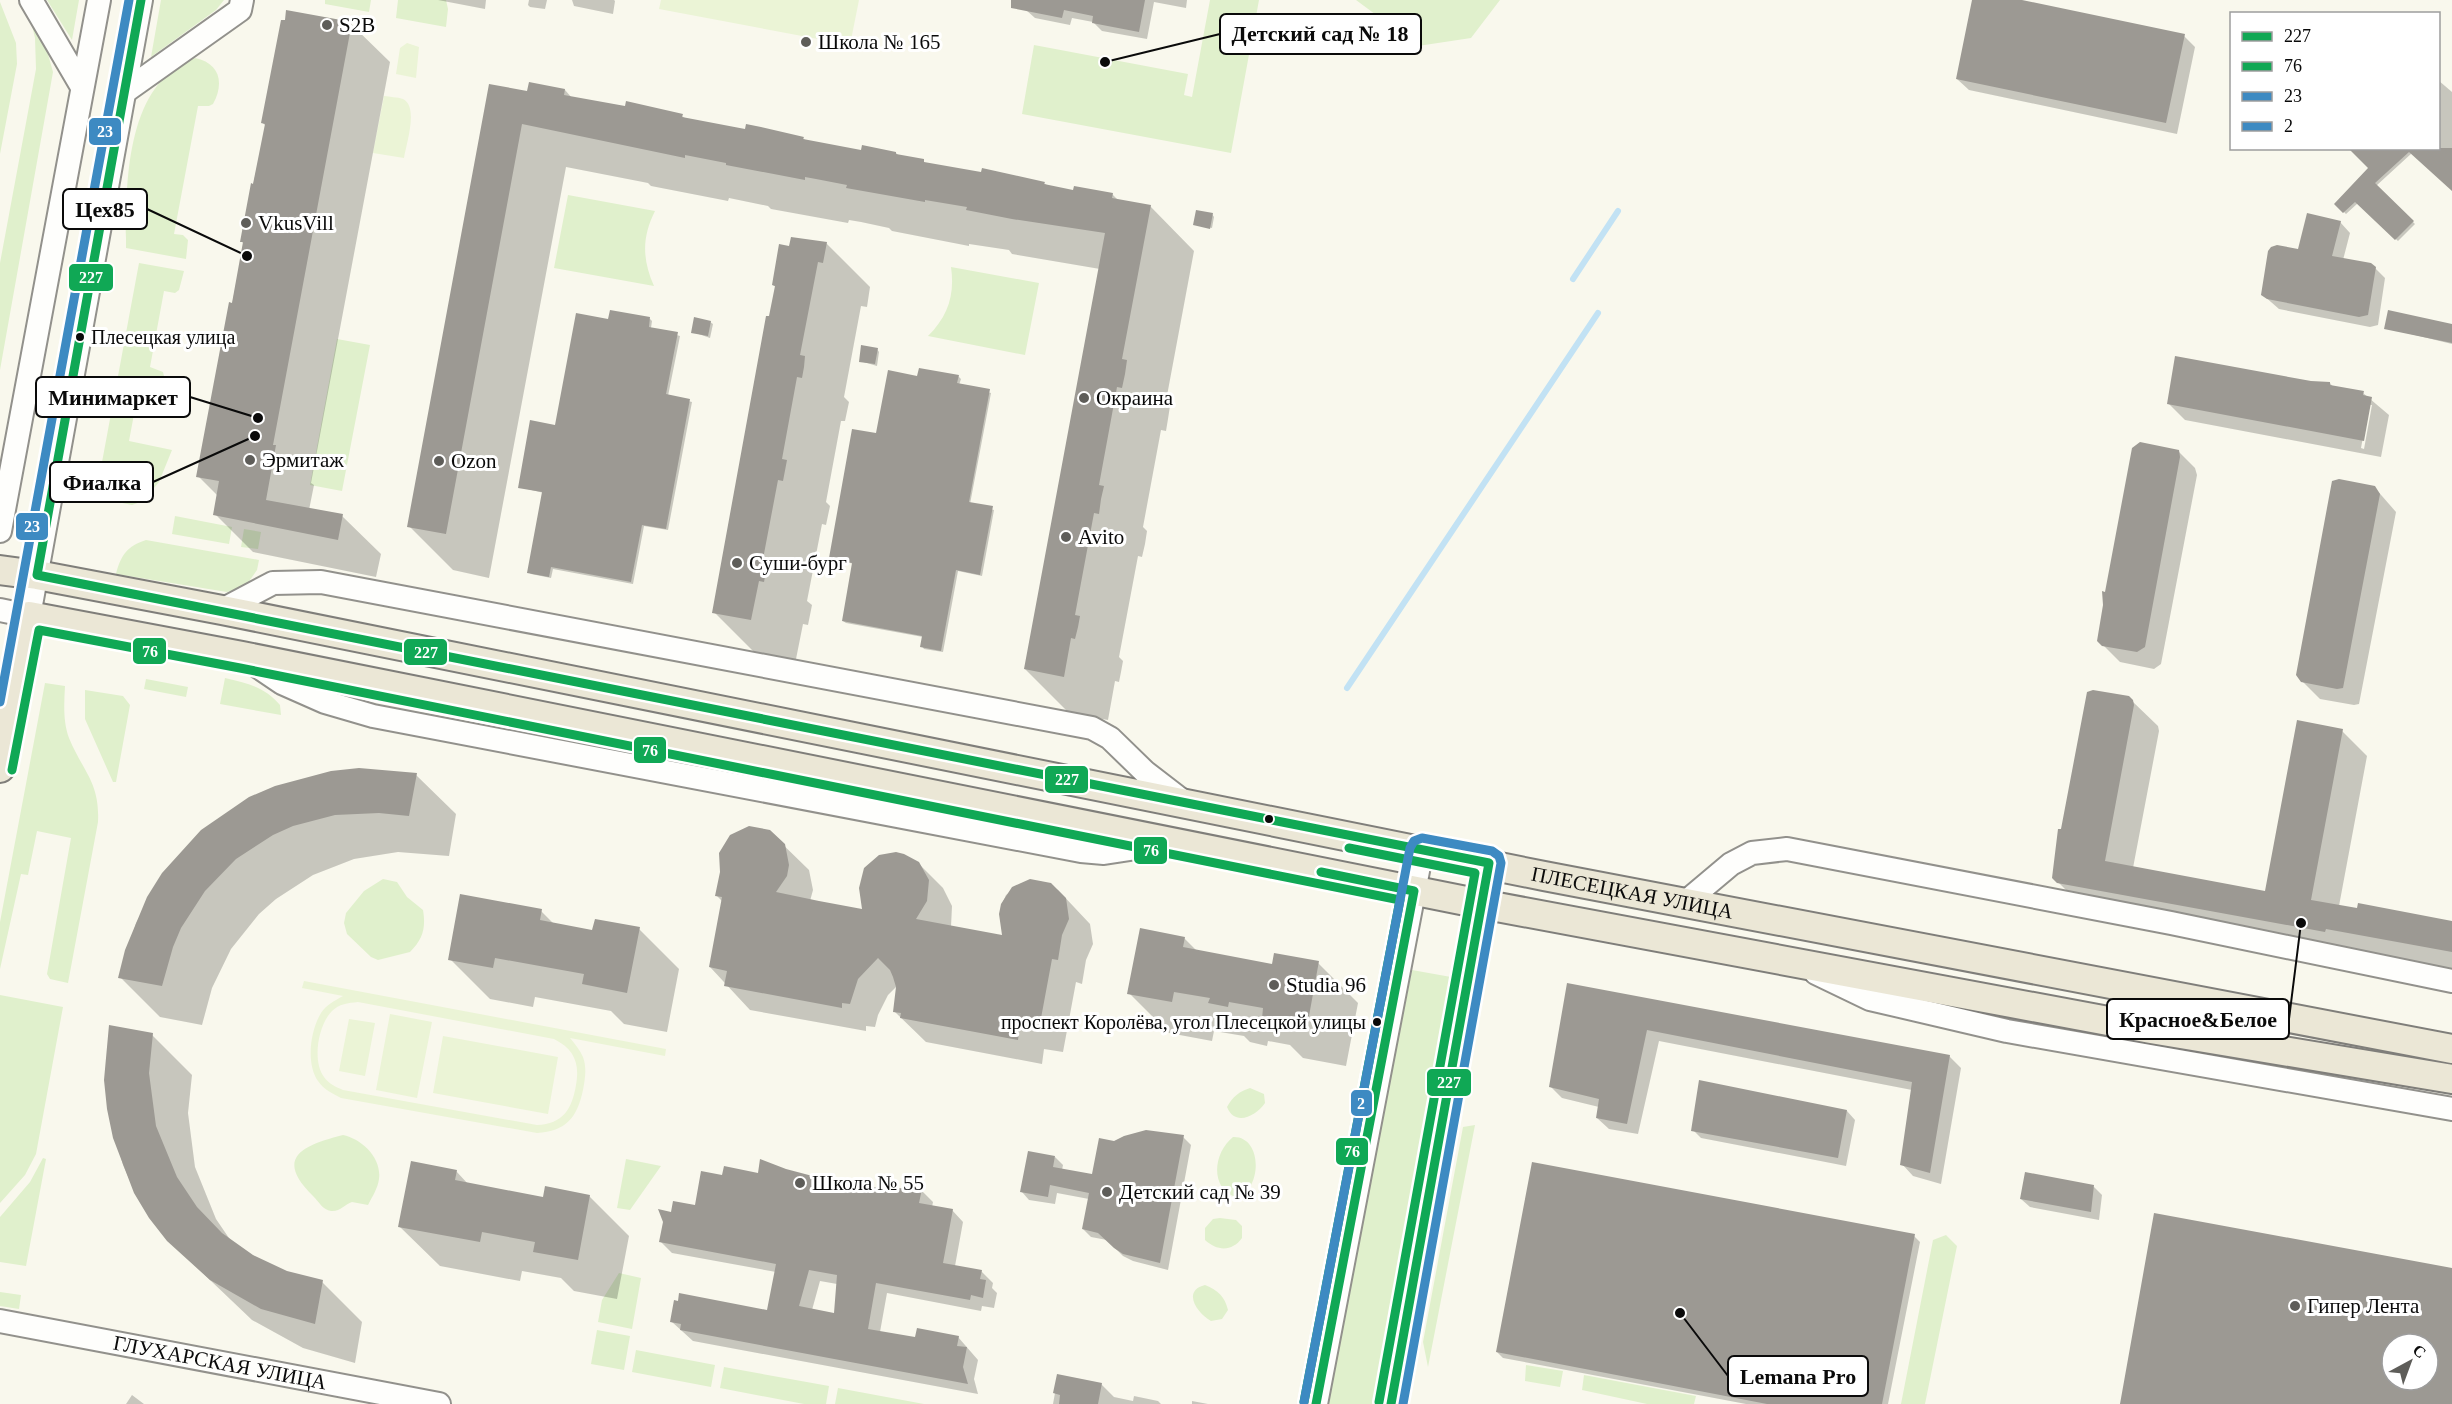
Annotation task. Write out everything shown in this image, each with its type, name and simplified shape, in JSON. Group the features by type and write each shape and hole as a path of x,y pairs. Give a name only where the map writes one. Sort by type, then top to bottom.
{"main road":[{"name":"ПЛЕСЕЦКАЯ УЛИЦА","path":"0,570 222,610 1422,850 2452,1049"},
{"name":"ПЛЕСЕЦКАЯ УЛИЦА","path":"29,616 242,656 1481,904 2151,1029 2452,1079"},
{"path":"0,768 29,616"}],"street":[{"path":"31,0 82,87"},
{"path":"0,531 99,0"},
{"path":"29,616 141,0"},
{"path":"123,93 240,10 242,0"},
{"path":"222,610 273,583 321,582 1092,728 1110,738 1145,772 1185,803"},
{"name":"ПЛЕСЕЦКАЯ УЛИЦА","path":"0,610 29,616"},
{"path":"1687,901 1731,864 1752,852 1787,849 2171,923 2452,981"},
{"path":"1316,1404 1422,850"},
{"path":"1391,1404 1489,863"},
{"path":"1790,961 1870,999 2007,1032 2452,1109"},
{"name":"ГЛУХАРСКАЯ УЛИЦА","path":"0,1321 439,1404"}],"green space":[{"path":"47,0 79,0 72,40"},
{"path":"161,0 224,0 216,10 151,57"},
{"path":"325,0 371,0 369,12 325,4"},
{"path":"398,0 446,0 448,9 446,27 396,18"},
{"path":"661,0 859,0 850,45 659,9"},
{"path":"1210,0 1259,0 1231,153 1022,114 1034,45 1188,74 1184,95 1192,97"},
{"path":"1356,0 1500,0 1471,38 1418,46"},
{"path":"0,2 16,43 17,64 0,154"},
{"path":"30,17 44,40 53,72 0,370 0,263 36,69 35,38"},
{"path":"407,43 419,47 416,78 396,74 400,48"},
{"path":"195,58 210,64 214,69 218,75 219,88 213,104 198,106 174,234 183,235 188,240 186,259 126,248 129,168 142,113 154,90 172,71"},
{"path":"384,96 403,99 408,103 411,117 404,158 373,153"},
{"path":"568,195 655,211 648,230 645,248 647,267 654,286 554,268"},
{"path":"139,263 184,271 179,290 175,293 164,291 150,367 163,372 163,388 154,400 137,398 129,441 172,450 159,482 143,501 132,505 103,499 98,496 97,489"},
{"path":"951,267 1039,283 1025,355 928,336 941,321 951,296"},
{"path":"337,339 370,345 342,491 310,485"},
{"path":"175,516 232,527 229,544 172,534"},
{"path":"244,529 261,532 258,549 241,547"},
{"path":"146,540 259,560 257,570 245,587 227,592 116,574 129,548"},
{"path":"225,678 262,690 280,705 281,715 220,704"},
{"path":"146,679 188,687 186,697 144,689"},
{"path":"45,683 65,686 64,713 67,732 90,778 98,808 98,822 68,983 50,979 47,974 71,838 37,831 28,875 21,874 0,969 0,922"},
{"path":"85,690 123,696 130,705 116,782 113,782 85,719"},
{"path":"383,879 397,882 407,897 423,910 424,922 421,938 410,952 378,960 371,957 347,934 344,923 346,913 364,891"},
{"path":"1412,970 1451,977 1373,1404 1327,1404"},
{"path":"304,981 666,1049 665,1056 570,1038 584,1061 583,1090 577,1108 569,1121 547,1132 537,1133 341,1098 318,1081 312,1066 311,1047 314,1029 321,1013 328,1005 343,996 302,988","holes":["358,1002 554,1039 566,1047 574,1057 577,1070 576,1085 572,1101 565,1114 554,1122 537,1125 343,1090 326,1079 318,1062 318,1043 323,1025 332,1011 347,1003"]},
{"path":"0,995 63,1007 36,1154 25,1175 0,1203"},
{"path":"390,1014 432,1022 417,1098 376,1090"},
{"path":"349,1019 375,1023 365,1076 339,1071"},
{"path":"443,1036 558,1057 548,1114 433,1093"},
{"path":"1250,1088 1264,1094 1265,1103 1251,1115 1235,1117 1227,1107 1237,1095"},
{"path":"1475,1125 1428,1367 1423,1342 1463,1127"},
{"path":"343,1135 364,1145 374,1157 379,1179 368,1205 352,1202 331,1211 321,1205 301,1183 295,1171 295,1162 298,1155 306,1148"},
{"path":"1233,1137 1243,1139 1250,1145 1256,1165 1250,1186 1244,1193 1235,1197 1221,1186 1217,1169 1222,1151"},
{"path":"43,1158 46,1159 26,1266 0,1262 0,1217 30,1182"},
{"path":"626,1159 661,1166 630,1210 617,1208"},
{"path":"1213,1219 1236,1220 1242,1226 1242,1238 1229,1248 1219,1248 1205,1240 1205,1228"},
{"path":"1946,1235 1957,1246 1925,1404 1901,1404 1933,1240"},
{"path":"619,1273 641,1278 632,1329 598,1322 602,1300"},
{"path":"1205,1285 1214,1289 1225,1301 1228,1310 1222,1319 1211,1321 1194,1303 1194,1292"},
{"path":"0,1292 21,1295 19,1309 0,1306"},
{"path":"597,1330 630,1336 624,1370 591,1364"},
{"path":"636,1350 715,1365 711,1387 632,1372"},
{"path":"1526,1365 1563,1371 1560,1387 1525,1381"},
{"path":"724,1367 829,1386 826,1404 804,1404 720,1388"},
{"path":"1584,1375 1696,1396 1694,1404 1647,1404 1582,1390"},
{"path":"838,1388 924,1404 835,1404"}],"building":[{"path":"1011,0 1145,0 1139,32 1092,23 1093,16 1064,10 1062,18 1011,8"},
{"path":"1972,0 2022,0 2185,34 2166,123 1956,79"},
{"path":"286,10 352,22 273,445 276,445 266,500 343,514 338,540 213,515 219,481 196,477 229,302 232,303 251,183 253,184 265,124 261,123 281,20 285,20"},
{"path":"529,82 565,89 564,95 625,106 626,101 683,114 682,117 745,129 746,124 804,137 803,139 861,150 862,145 924,159 924,162 981,172 982,168 1073,190 1074,186 1113,193 1112,198 1151,205 1122,359 1127,360 1125,374 1122,388 1117,387 1099,485 1104,486 1099,514 1094,513 1075,615 1080,616 1078,627 1075,639 1071,638 1064,677 1024,669 1105,233 1012,219 966,210 967,207 846,188 847,185 805,177 805,180 685,155 685,158 522,124 446,534 407,527 489,84 527,91"},
{"path":"2452,148 2452,191 2409,152 2375,183 2414,221 2395,240 2355,202 2343,213 2334,204 2368,168 2350,150"},
{"path":"1196,210 1213,213 1210,229 1193,225"},
{"path":"2307,213 2341,221 2332,256 2371,263 2376,267 2368,315 2359,317 2267,299 2261,295 2268,251 2277,245 2298,249"},
{"path":"791,237 827,242 823,263 818,262 800,355 805,356 804,367 802,378 797,377 782,459 787,460 783,481 778,480 763,559 768,560 764,582 759,581 751,620 712,613 766,316 769,316 775,286 772,285 779,244 789,246"},
{"path":"610,310 650,317 649,327 678,332 666,394 690,399 666,529 642,525 631,582 551,567 549,577 527,573 542,492 518,488 530,420 555,425 576,313 608,319"},
{"path":"2388,310 2452,324 2452,343 2384,329"},
{"path":"694,317 711,321 708,336 691,333"},
{"path":"861,345 878,348 875,364 859,362"},
{"path":"2175,356 2311,381 2330,382 2330,385 2364,391 2363,395 2372,397 2364,441 2167,404"},
{"path":"919,368 959,375 957,383 990,389 969,502 993,506 980,575 956,570 941,651 920,647 922,636 842,621 852,563 829,558 852,429 876,433 888,370 917,376"},
{"path":"2140,442 2179,450 2180,457 2145,647 2137,652 2102,646 2097,641 2103,605 2102,591 2105,592 2132,448"},
{"path":"2339,479 2375,486 2380,494 2343,688 2337,689 2301,682 2296,675 2332,481"},
{"path":"2093,690 2129,696 2134,705 2105,861 2265,891 2297,720 2343,729 2311,900 2357,908 2358,903 2452,921 2452,952 2326,929 2325,932 2057,883 2052,878 2058,829 2061,829 2087,692"},
{"path":"359,768 417,773 409,816 379,813 335,815 293,826 273,835 236,859 205,891 181,928 162,986 118,978 125,950 147,897 162,873 201,830 249,797 275,786 331,771"},
{"path":"749,826 770,830 785,844 789,865 787,876 776,892 819,901 862,909 859,888 864,868 879,855 896,852 919,862 929,880 927,901 916,919 1002,935 999,914 1001,904 1012,887 1030,879 1051,883 1066,898 1069,919 1062,935 1058,960 1052,959 1039,1029 1020,1025 1018,1040 900,1018 901,1013 893,1012 896,987 893,977 890,970 878,958 858,979 850,1004 842,1003 842,1008 724,986 727,971 709,967 722,897 715,896 720,872 719,853 730,835"},
{"path":"460,894 542,909 540,920 592,930 595,919 640,927 627,993 582,984 584,974 495,958 493,968 448,960"},
{"path":"1140,928 1185,937 1183,947 1272,964 1274,953 1319,961 1307,1027 1262,1019 1263,1008 1229,1002 1228,1007 1208,1003 1210,998 1174,992 1172,1002 1127,994"},
{"path":"1567,983 1950,1055 1930,1173 1900,1165 1912,1082 1647,1030 1627,1124 1596,1118 1599,1099 1549,1087"},
{"path":"109,1025 153,1033 149,1073 156,1126 177,1177 197,1207 222,1233 253,1255 287,1271 323,1280 315,1324 261,1309 210,1280 167,1241 149,1218 134,1193 113,1138 104,1080"},
{"path":"1699,1080 1847,1110 1838,1158 1691,1131"},
{"path":"1146,1130 1184,1135 1160,1263 1123,1254 1098,1233 1082,1229 1089,1193 1050,1185 1048,1197 1020,1192 1028,1151 1055,1156 1053,1167 1092,1174 1099,1138 1114,1141"},
{"path":"760,1159 786,1169 839,1183 867,1187 922,1189 919,1203 953,1209 943,1263 982,1270 980,1279 986,1280 983,1298 971,1295 970,1300 876,1283 868,1329 915,1337 917,1328 959,1336 957,1346 967,1347 963,1367 968,1384 680,1330 681,1324 670,1322 674,1300 678,1301 679,1293 767,1310 776,1264 659,1242 663,1222 658,1209 671,1212 673,1201 695,1205 701,1171 722,1175 724,1166 758,1173","holes":["809,1270 837,1275 834,1313 799,1306"]},
{"path":"411,1161 457,1170 455,1180 543,1197 545,1186 590,1195 578,1260 533,1252 535,1242 482,1232 480,1242 398,1227"},
{"path":"1532,1162 1915,1234 1882,1404 1767,1404 1496,1352"},
{"path":"2025,1172 2094,1185 2091,1212 2020,1199"},
{"name":"Гипер Лента","path":"2154,1213 2452,1268 2452,1404 2120,1404"},
{"path":"1057,1374 1102,1383 1098,1404 1059,1404 1060,1395 1053,1393"}],"waterway":[{"path":"1573,279 1618,211"},
{"path":"1347,688 1598,313"}],"transit line":[{"name":"23","path":"0,702 129,0"},
{"name":"227","path":"141,0 37,575 1489,863 1391,1404"},
{"name":"76","path":"12,770 39,630 240,668 1400,900 1304,1402"},
{"name":"2","path":"1304,1402 1410,848 1414,841 1422,838 1492,851 1499,856 1501,863 1403,1404"},
{"name":"76","path":"1349,848 1475,873 1379,1402"},
{"name":"227","path":"1316,1404 1414,891 1321,872"}],"place":[{"name":"S2B","path":"327,25"},
{"name":"Школа № 165","path":"806,42"},
{"name":"Детский сад № 18","path":"1105,62"},
{"name":"VkusVill","path":"246,223"},
{"name":"Цех85","path":"247,256"},
{"name":"Плесецкая улица","path":"80,337"},
{"name":"Окраина","path":"1084,398"},
{"name":"Минимаркет","path":"258,418"},
{"name":"Фиалка","path":"255,436"},
{"name":"Эрмитаж","path":"250,460"},
{"name":"Ozon","path":"439,461"},
{"name":"Avito","path":"1066,537"},
{"name":"Суши-бург","path":"737,563"},
{"name":"Красное&Белое","path":"2301,923"},
{"name":"Studia 96","path":"1274,985"},
{"name":"проспект Королёва, угол Плесецкой улицы","path":"1377,1022"},
{"name":"Школа № 55","path":"800,1183"},
{"name":"Детский сад № 39","path":"1107,1192"},
{"name":"Гипер Лента","path":"2295,1306"},
{"name":"Lemana Pro","path":"1680,1313"}]}
